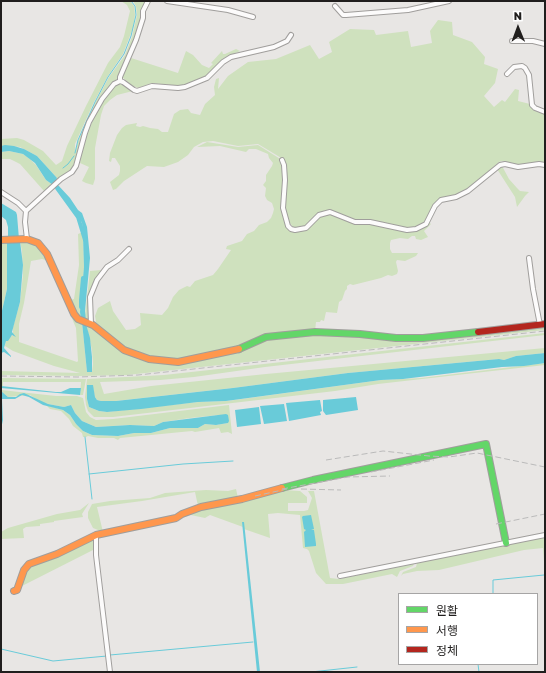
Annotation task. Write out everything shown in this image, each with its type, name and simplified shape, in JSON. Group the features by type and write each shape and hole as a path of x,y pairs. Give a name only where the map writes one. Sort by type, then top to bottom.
{"street":[{"path":"120,81 120,77 136,40 143,18 143,11 148,1"},
{"path":"167,1 228,10 253,17"},
{"path":"335,6 343,15 346,15 408,10 449,1"},
{"path":"120,81 138,91 152,86 178,88 185,87 207,78 223,62 231,57 274,47 286,41 291,35"},
{"path":"512,41 533,41 545,44"},
{"path":"507,74 514,67 522,66 525,68 528,75 532,105 540,111 545,112"},
{"path":"24,240 26,211 52,187 72,172 79,160 82,143 90,122 105,94 112,86 120,81"},
{"path":"282,160 284,165 285,180 283,208 288,226 295,230 306,228 319,215 330,212 355,222 366,221 407,230 416,229 426,224 435,206 440,200 456,197 472,189 500,165 504,164 518,167 539,164 545,165"},
{"path":"1,192 18,203 26,211"},
{"path":"4,240 24,240 38,243 44,249 74,314 124,350 149,359 178,362 236,350 259,340 276,336 321,332 424,338 543,325 533,289 529,258"},
{"path":"86,322 90,298 97,280 107,267 118,260 129,249"},
{"path":"14,591 17,590 24,570 29,564 47,558 96,535 176,518 182,514 201,507 242,499 313,480 486,444 506,542"},
{"path":"96,535 96,555 110,672"},
{"path":"340,576 545,535"}],"green space":[{"path":"121,1 130,1 134,6 135,15 133,28 123,54 108,76 94,102 75,144 75,153 78,141 95,103 109,77 125,55 132,37 137,15 136,6 133,1 147,1 128,57 117,79 89,121 79,156 71,171 56,181 57,178 37,156 20,147 1,146 1,139 17,138 24,140 43,151 56,165 62,161 67,146 86,106 108,63 120,47 130,11 127,5"},
{"path":"438,20 452,22 453,35 472,42 485,57 484,64 498,69 495,83 484,96 494,107 502,100 505,102 515,89 519,90 518,101 530,104 535,111 545,114 545,163 517,166 502,161 499,162 465,192 440,198 424,222 409,228 369,220 356,221 327,211 305,226 296,228 293,227 287,219 284,208 285,161 258,144 238,146 213,141 203,142 194,147 188,155 178,162 164,167 147,166 113,190 110,182 119,175 120,166 115,158 112,158 111,162 109,161 110,153 117,135 126,125 137,123 136,126 143,126 158,129 162,132 168,132 174,114 180,110 188,109 191,113 200,115 205,104 215,95 214,87 216,79 219,78 218,89 228,76 248,62 276,59 310,45 319,59 332,52 329,42 350,29 374,30 376,35 408,31 411,47 432,43 430,31"},
{"path":"236,49 240,51 224,58 208,75 182,86 152,83 138,88 131,85 121,76 131,58 178,73 186,51 193,55 202,65 209,68 213,64 211,63 222,51 223,54 225,54"},
{"path":"121,82 133,91 117,95 104,106 95,148 95,179 93,185 86,183 82,181 89,167 80,163 83,145 100,105 115,85"},
{"path":"207,142 238,147 258,145 282,160 284,165 282,203 288,226 299,231 317,218 327,213 346,219 407,231 428,222 431,224 424,231 428,237 421,240 416,239 415,236 412,236 408,239 400,238 391,240 390,249 392,253 418,253 416,256 405,261 397,260 397,274 392,276 388,275 353,285 350,284 347,286 342,300 339,302 337,313 326,312 324,321 321,320 320,322 316,322 315,331 290,333 185,360 147,357 127,350 97,327 95,316 98,308 110,301 113,311 126,330 135,329 141,325 140,313 162,315 179,290 187,286 190,287 195,281 213,275 231,250 226,249 227,246 242,241 247,234 254,231 259,225 267,222 273,213 274,209 272,203 267,200 265,196 266,188 263,185 266,181 266,175 273,163 268,154 256,149 249,149 246,152 220,146 197,147"},
{"path":"9,151 23,154 30,159 46,180 53,185 44,191 20,164 10,159 1,159 1,152"},
{"path":"502,166 509,179 520,191 529,192 517,207 515,197 497,169"},
{"path":"83,232 84,267 81,318 77,316 70,300 74,299 79,265 78,234"},
{"path":"7,241 7,289 1,315 1,246"},
{"path":"20,241 28,241 38,244 48,261 42,259 31,261 19,324 19,342 77,362 76,328 70,310 82,322 87,372 92,372 93,364 92,350 86,324 112,344 171,363 236,352 248,349 263,341 272,339 297,337 317,333 391,339 545,326 545,330 127,375 1,375 1,371 80,373 54,366 13,351 5,346 6,340 13,335 13,327 20,302 23,275"},
{"path":"101,270 95,281 89,304 89,322 86,321 85,315 90,271"},
{"path":"545,333 545,335 265,367 194,377 100,382 104,394 151,386 266,374 545,348 545,353 516,356 504,360 499,359 348,373 116,401 97,400 93,389 87,386 87,399 89,407 107,412 198,402 227,401 381,380 421,378 545,363 545,365 113,417 94,417 88,411 86,405 85,397 87,379 164,375"},
{"path":"1,378 86,379 83,395 80,395 81,382 3,382 3,386 1,386"},
{"path":"1,390 56,396 77,396 83,398 86,412 90,417 96,420 229,405 232,434 228,432 221,433 219,428 195,432 192,431 120,438 118,440 114,438 83,437 82,433 73,426 69,419 61,411 50,409 46,405 63,410 70,415 83,431 92,435 118,436 134,433 151,433 170,428 198,428 205,424 216,425 228,423 219,415 163,422 154,426 130,425 96,427 82,421 75,413 71,405 64,407 48,404 41,402 30,395 8,397"},
{"path":"236,489 238,498 198,506 195,492 97,507 103,532 93,528 88,518 88,512 92,504 150,498 165,493 206,490 228,491"},
{"path":"283,490 300,491 307,497 307,503 288,503 288,511 308,510 312,498 308,491 314,491 330,578 339,579 414,564 413,566 400,571 397,577 392,574 343,584 326,584 316,573 309,551 303,548 300,515 278,513 268,514 270,538 244,529 243,522 243,527 210,515 205,518 186,514 202,508"},
{"path":"89,503 82,514 83,517 54,521 40,524 40,526 26,527 23,529 24,538 1,539 1,532 8,528 57,514 80,510"},
{"path":"94,537 95,549 22,586 25,574 30,566"},
{"path":"545,537 545,575 543,548 524,550 439,570 417,571 403,574 401,576 403,572 416,567 417,563"}],"water":[{"path":"5,145 24,149 37,156 57,178 53,185 46,180 35,163 23,154 9,151 1,152 1,146"},
{"path":"58,185 82,213 87,227 90,258 85,311 86,321 81,318 80,312 84,267 82,223 75,211 55,187"},
{"path":"1,203 16,212 19,239 8,239 8,227 6,220 1,216"},
{"path":"7,241 20,241 23,265 20,302 12,332 16,337 12,335 8,341 6,341 4,348 11,357 4,352 1,353 1,315 7,289"},
{"path":"82,322 86,324 90,338 92,372 87,372"},
{"path":"545,353 545,363 403,379 381,380 226,401 198,402 107,412 89,407 87,399 87,385 93,385 97,400 116,401 348,373 499,359 504,360 516,356"},
{"path":"1,386 56,392 61,392 70,388 81,388 80,395 1,388"},
{"path":"1,391 8,397 16,397 24,393 48,404 64,407 71,405 75,413 82,421 96,427 130,425 154,426 163,422 226,414 228,415 229,421 228,423 216,425 205,424 198,428 170,428 151,433 134,433 118,436 92,435 83,431 70,415 63,410 43,405 29,397 22,395 15,399 2,399 3,420 1,429"},
{"path":"356,397 358,410 326,415 323,411 323,400"},
{"path":"320,400 322,411 320,412 321,415 289,421 286,403"},
{"path":"284,404 287,421 264,424 260,406"},
{"path":"259,407 261,424 237,427 235,410"},
{"path":"311,515 314,529 311,529 314,530 316,546 305,547 304,532 306,530 304,529 302,517"},
{"path":"242,522 244,522 260,672 257,672"}],"waterway":[{"path":"75,153 78,140 95,102 108,77 124,54 131,36 136,15 135,6 131,1"},
{"path":"63,168 74,156"},
{"path":"57,188 78,217 85,240"},
{"path":"81,307 83,278"},
{"path":"85,437 92,499"},
{"path":"89,474 183,464 233,461"},
{"path":"493,593 493,580 544,575"},
{"path":"110,655 253,642"},
{"path":"1,649 53,661 107,656"},
{"path":"478,665 479,672"},
{"path":"311,672 357,667"}],"railway":[{"path":"1,376 78,377 138,375 545,331"},
{"path":"326,460 383,451 449,457 477,453 545,467"},
{"path":"371,472 434,460"},
{"path":"282,489 348,477 390,476"},
{"path":"255,496 287,489"},
{"path":"301,489 341,490"},
{"path":"496,524 545,514"}],"traffic: fast":[{"path":"239,349 266,337 315,332 360,334 396,338 423,338 478,332"},
{"path":"282,488 313,480 486,444 506,543"}],"traffic: slow":[{"path":"1,240 27,239 38,243 47,254 74,314 78,319 93,325 124,350 149,359 178,362 239,349"},
{"path":"14,591 17,590 24,570 29,564 57,554 96,535 176,518 182,514 201,507 242,499 282,488"}],"traffic: jam":[{"path":"478,332 545,324"}]}
